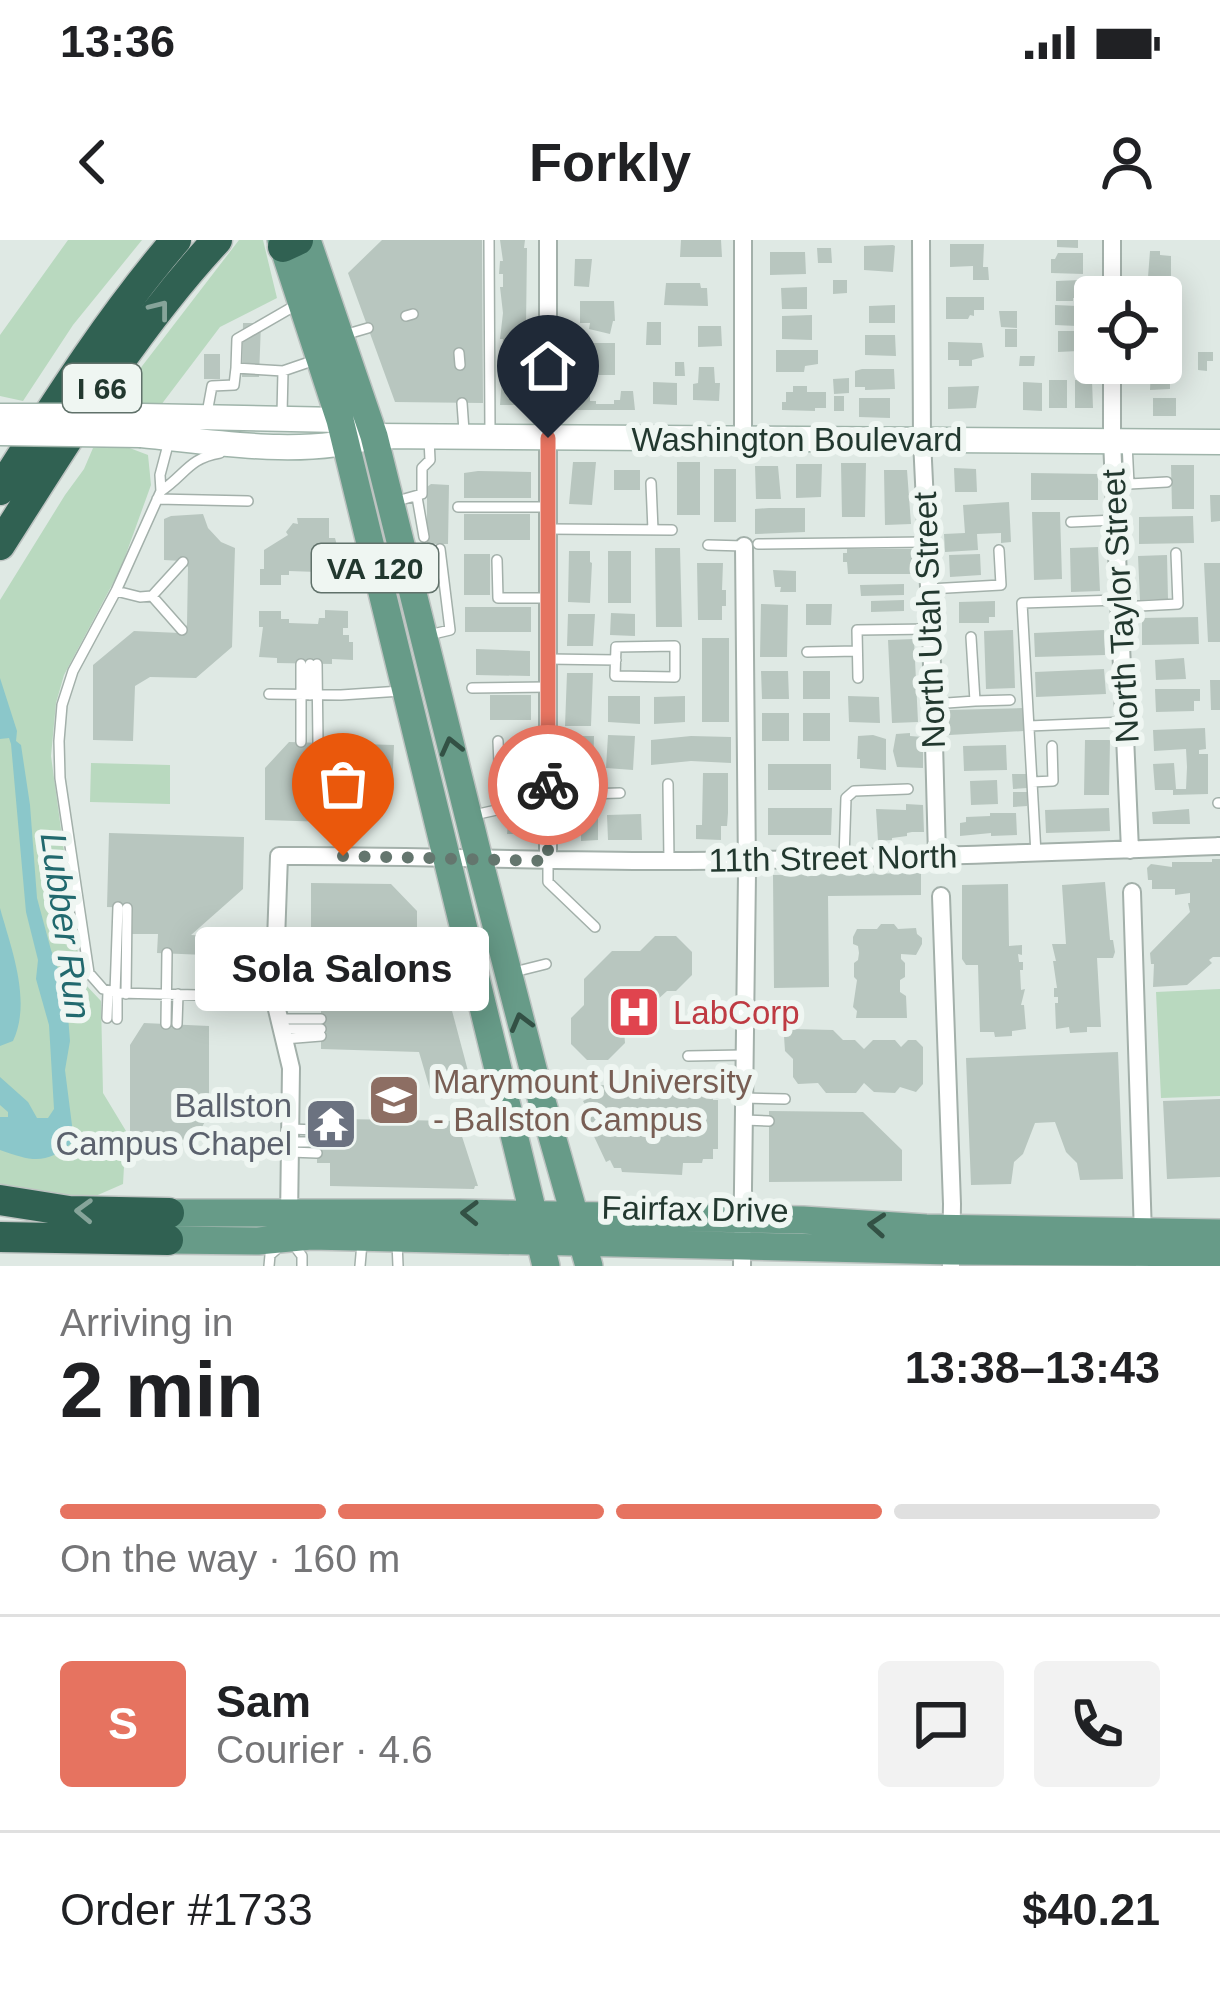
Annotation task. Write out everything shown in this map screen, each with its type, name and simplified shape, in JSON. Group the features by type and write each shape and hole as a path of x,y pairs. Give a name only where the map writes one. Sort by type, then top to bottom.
{"highway":[{"name":"I 66","path":"0,490 90,352 176,240"},
{"name":"I 66","path":"0,545 125,355 217,240"},
{"path":"0,1200 69,1211 168,1236"},
{"path":"0,1237 168,1236"}],"main road":[{"name":"VA 120","path":"290,242 301,303 343,433 541,1240"},
{"name":"VA 120","path":"290,242 354,332 374,436 404,500 435,684 508,973 583,1241"},
{"name":"Washington Boulevard","path":"0,416 202,430 261,446 343,433"},
{"name":"Washington Boulevard","path":"0,434 142,426 170,438 282,419 374,436 1220,442"},
{"name":"Fairfax Drive","path":"583,1241 631,1255 742,1244 817,1221 951,1249"},
{"name":"Fairfax Drive","path":"168,1236 364,1225 541,1240"},
{"name":"Fairfax Drive","path":"364,1225 397,1237 742,1244 884,1258 951,1249 1220,1253"},
{"name":"Fairfax Drive","path":"1143,1250 1220,1233"}],"street":[{"path":"548,240 548,861"},
{"path":"742,240 743,439"},
{"name":"North Utah Street","path":"921,240 922,440 937,856"},
{"path":"1112,240 1112,276"},
{"name":"North Taylor Street","path":"1114,384 1130,850"},
{"path":"742,1244 751,545"},
{"name":"11th Street North","path":"274,982 279,856 669,861 1220,846"},
{"path":"1132,892 1143,1250"},
{"path":"941,896 951,1249"},
{"path":"274,982 292,1068 288,1226"}],"lane":[{"path":"478,437 489,240"},
{"path":"202,430 212,386 234,385 237,339 301,303"},
{"path":"236,368 283,371 319,359"},
{"path":"282,419 283,371"},
{"path":"462,403 478,437"},
{"path":"424,537 404,500 422,494 422,468 430,460 430,437"},
{"path":"170,438 159,495 62,705 60,778 89,973 117,993 172,994 318,974"},
{"path":"1119,440 1129,484 1167,482"},
{"path":"159,495 202,456 261,446"},
{"path":"651,483 652,530"},
{"path":"159,495 248,501"},
{"path":"458,507 548,507"},
{"path":"1071,522 1116,520"},
{"path":"548,529 672,530"},
{"path":"708,545 927,542"},
{"path":"424,637 450,630 440,549"},
{"path":"929,589 1001,585 998,550"},
{"path":"1036,854 1022,603 1178,604 1176,554"},
{"path":"497,560 497,598 548,598"},
{"path":"116,591 152,596 184,563"},
{"path":"152,596 182,630"},
{"path":"858,678 857,630 931,628"},
{"path":"971,637 975,701"},
{"path":"616,646 675,646 675,677 615,676 616,660 616,646"},
{"path":"806,652 857,651"},
{"path":"548,659 616,660"},
{"path":"298,742 309,664"},
{"path":"269,694 404,690 435,684"},
{"path":"472,688 548,687"},
{"path":"306,695 318,742"},
{"path":"933,704 1010,700"},
{"path":"1029,726 1126,722"},
{"path":"468,817 501,809 498,741"},
{"path":"1032,782 1053,781 1052,746"},
{"path":"668,784 669,861"},
{"path":"844,859 846,798 854,790 908,789"},
{"path":"548,795 620,793"},
{"path":"548,861 548,881 595,927"},
{"path":"112,1018 123,908"},
{"path":"167,953 172,1024"},
{"path":"375,964 375,987"},
{"path":"508,973 546,964"},
{"path":"274,982 396,987"},
{"path":"744,1021 790,1022"},
{"path":"282,1029 321,1028 282,1029"},
{"path":"688,1056 744,1055"},
{"path":"743,1098 785,1099"},
{"path":"743,1120 769,1121"},
{"path":"290,1141 317,1141 290,1141"},
{"path":"360,1266 364,1225"},
{"path":"269,1266 288,1226"},
{"path":"288,1226 302,1266"},
{"path":"397,1237 398,1266"}],"green space":[{"path":"68,240 142,240 73,325 23,401 0,396 0,335"},
{"path":"239,240 263,240 277,298 220,327 161,405 116,400"},
{"path":"111,446 148,455 151,485 121,568 64,675 51,756 79,961 84,983 101,1001 103,1093 126,1131 123,1184 91,1198 0,1191 0,600 93,448"},
{"path":"91,763 170,765 170,804 90,802"},
{"path":"1220,989 1220,1096 1161,1098 1156,992"}],"water":[{"path":"0,678 21,745 37,898 66,990 70,1041 65,1070 74,1141 39,1159 0,1150 0,1117 8,1117 8,1112 0,1105 0,1077 28,1102 37,1118 48,1118 54,1109 49,1025 26,912 11,744 9,738 0,739"},
{"path":"0,908 18,974 21,1009 13,1041 0,1046"}],"building":[{"path":"382,240 482,240 483,403 395,402 348,273"},
{"path":"500,240 525,240 527,248 525,405 500,405"},
{"path":"681,240 721,240 722,257 680,257"},
{"path":"1057,240 1078,240 1078,248 1057,247"},
{"path":"950,244 984,244 983,267 988,267 989,280 973,280 973,266 950,267"},
{"path":"893,245 893,272 864,270 864,246"},
{"path":"817,248 831,248 832,263 818,263"},
{"path":"1150,251 1171,256 1171,276 1148,276"},
{"path":"770,252 805,252 806,274 770,275"},
{"path":"1058,253 1083,253 1083,274 1051,273 1051,259"},
{"path":"575,259 592,259 589,287 574,286"},
{"path":"833,280 847,280 847,293 833,294"},
{"path":"1074,280 1073,301 1056,301 1056,281"},
{"path":"666,283 700,283 707,288 708,306 664,305"},
{"path":"807,287 807,309 782,309 781,288"},
{"path":"946,297 984,297 984,310 974,310 968,319 946,319"},
{"path":"580,301 614,301 610,334 580,323"},
{"path":"895,305 895,323 869,323 869,306"},
{"path":"1055,305 1074,306 1074,326 1055,325"},
{"path":"999,311 1017,311 1017,328 1001,327"},
{"path":"812,315 812,340 782,339 782,316"},
{"path":"647,322 661,322 661,345 646,345"},
{"path":"243,323 261,323 259,377 242,377"},
{"path":"698,326 721,326 722,346 698,347"},
{"path":"1005,329 1017,329 1017,347 1005,347"},
{"path":"1058,331 1074,331 1074,351 1058,352"},
{"path":"865,335 895,335 896,356 865,355"},
{"path":"948,342 982,343 984,357 972,360 972,366 959,366 959,360 948,360"},
{"path":"583,343 615,343 615,375 583,375"},
{"path":"776,350 818,350 818,364 805,366 804,372 776,372"},
{"path":"1198,352 1213,352 1207,371 1198,370"},
{"path":"204,354 220,354 220,379 204,379"},
{"path":"1020,356 1035,356 1034,366 1019,366"},
{"path":"675,362 684,362 685,376 675,376"},
{"path":"699,367 714,367 715,383 720,383 719,401 693,400"},
{"path":"894,369 895,389 855,387 855,371"},
{"path":"849,378 849,393 834,394 833,379"},
{"path":"1049,380 1067,380 1067,408 1049,408"},
{"path":"653,382 677,383 677,405 653,404"},
{"path":"1023,382 1042,383 1042,411 1023,410"},
{"path":"1075,384 1092,384 1093,408 1075,408"},
{"path":"1150,384 1170,384 1170,389 1150,390"},
{"path":"793,386 826,392 826,408 782,410 786,392 793,392"},
{"path":"979,386 976,408 948,409 948,387"},
{"path":"579,391 590,391 590,401 596,404 614,404 621,391 633,391 635,410 576,410"},
{"path":"834,396 844,396 844,411 834,411"},
{"path":"859,398 890,398 890,418 859,417"},
{"path":"1153,398 1176,398 1176,416 1153,416"},
{"path":"573,462 596,462 592,505 569,504"},
{"path":"677,462 700,462 700,515 677,515"},
{"path":"841,463 866,463 865,517 842,517"},
{"path":"796,464 822,464 821,497 796,498"},
{"path":"1171,465 1194,465 1194,509 1172,509"},
{"path":"755,466 778,466 781,499 756,499"},
{"path":"954,468 976,469 977,492 955,492"},
{"path":"714,469 736,469 736,522 714,522"},
{"path":"614,470 640,470 640,490 614,490"},
{"path":"884,470 907,470 911,524 885,525"},
{"path":"531,472 531,498 464,498 464,473"},
{"path":"1031,473 1098,474 1098,500 1031,500"},
{"path":"449,485 448,544 427,544 427,487"},
{"path":"1210,495 1220,495 1220,521 1211,522"},
{"path":"1009,502 1011,542 1001,543 1001,533 977,534 978,550 945,552 944,534 965,533 963,505"},
{"path":"805,508 805,532 755,534 755,509"},
{"path":"1032,512 1060,512 1062,579 1034,580"},
{"path":"203,514 221,542 235,548 232,647 196,678 150,677 135,686 133,741 93,740 93,665 134,631 180,633 187,625 188,567 182,561 164,560 164,519"},
{"path":"464,514 530,514 530,540 464,540"},
{"path":"1193,516 1194,543 1139,544 1139,517"},
{"path":"297,518 329,518 329,538 335,538 339,553 346,554 349,586 326,586 318,572 289,571 281,575 281,585 260,585 264,550 288,535 293,523 298,524"},
{"path":"1098,547 1100,591 1071,592 1070,548"},
{"path":"655,548 680,548 682,627 656,627"},
{"path":"847,549 913,549 913,574 848,574 847,562 843,562"},
{"path":"569,551 590,551 590,603 568,602"},
{"path":"608,551 631,551 631,603 608,603"},
{"path":"464,554 490,554 490,595 464,595"},
{"path":"980,554 981,575 950,577 949,555"},
{"path":"1167,555 1168,599 1140,600 1138,556"},
{"path":"697,563 723,563 726,606 722,606 722,620 698,620"},
{"path":"1204,563 1220,563 1220,642 1208,642"},
{"path":"773,570 796,571 796,592 780,592"},
{"path":"904,584 904,595 861,596 860,585"},
{"path":"904,600 904,611 871,612 871,601"},
{"path":"995,601 995,617 989,617 989,623 959,623 959,602"},
{"path":"761,604 788,605 787,657 760,657"},
{"path":"806,604 832,604 831,625 806,625"},
{"path":"465,607 531,607 531,632 465,632"},
{"path":"325,610 348,611 343,635 353,642 353,660 277,663 277,658 259,657 263,627 259,627 259,611 281,611 281,619 289,623 318,624"},
{"path":"611,613 635,614 635,636 610,635"},
{"path":"568,614 595,614 593,646 567,646"},
{"path":"1198,617 1199,644 1142,645 1142,618"},
{"path":"1013,630 1015,688 986,689 984,631"},
{"path":"1104,630 1105,655 1035,657 1034,633"},
{"path":"702,638 729,638 729,722 702,722"},
{"path":"914,639 918,722 892,723 888,640"},
{"path":"476,649 530,651 530,676 476,675"},
{"path":"1184,658 1186,679 1156,680 1155,660"},
{"path":"1104,669 1106,694 1036,697 1035,672"},
{"path":"761,671 788,671 789,699 762,699"},
{"path":"803,671 830,671 830,699 803,699"},
{"path":"567,673 593,673 591,726 565,726"},
{"path":"1210,680 1220,680 1220,710 1211,710"},
{"path":"1155,689 1200,689 1200,701 1194,701 1194,711 1156,712"},
{"path":"490,695 531,695 531,720 490,720"},
{"path":"608,696 640,696 640,724 608,722"},
{"path":"685,696 685,722 654,724 654,697"},
{"path":"848,696 879,697 880,723 849,722"},
{"path":"1023,708 1024,731 949,735 948,710"},
{"path":"762,713 789,713 789,741 762,741"},
{"path":"803,713 830,713 830,741 803,741"},
{"path":"1205,728 1206,749 1199,754 1208,754 1208,794 1173,795 1173,790 1155,790 1153,764 1174,763 1176,789 1186,789 1187,767 1186,749 1154,751 1153,730"},
{"path":"896,734 923,737 923,768 897,767"},
{"path":"608,735 635,736 633,770 606,768"},
{"path":"568,736 594,736 593,770 568,770"},
{"path":"858,736 886,739 886,770 860,768"},
{"path":"731,737 731,763 651,765 651,740"},
{"path":"1085,740 1110,740 1109,795 1084,795"},
{"path":"289,742 394,745 392,793 360,823 265,820 265,768"},
{"path":"1006,745 1007,770 964,771 963,746"},
{"path":"768,764 831,764 831,790 768,790"},
{"path":"703,773 728,773 727,826 721,826 721,840 696,839 696,825 702,825"},
{"path":"1012,774 1027,774 1027,788 1013,789"},
{"path":"997,780 998,804 971,805 970,781"},
{"path":"1013,792 1027,792 1027,806 1013,807"},
{"path":"906,804 923,805 924,832 878,841 876,809 906,810"},
{"path":"510,808 523,808 523,834 507,834"},
{"path":"768,808 832,808 831,835 768,835"},
{"path":"1109,808 1110,831 1046,833 1045,810"},
{"path":"1189,809 1190,824 1153,824 1152,812"},
{"path":"1016,813 1017,835 960,836 960,823 966,817"},
{"path":"565,814 598,814 598,840 581,841 581,827 565,827"},
{"path":"641,814 642,840 608,840 607,815"},
{"path":"109,833 244,837 243,889 191,935 231,937 230,956 157,953 158,934 132,934 133,908 107,907"},
{"path":"1220,859 1220,957 1209,960 1212,963 1187,985 1153,987 1150,953 1190,912 1190,893 1152,889 1147,868"},
{"path":"921,873 921,895 828,896 829,987 774,988 773,875"},
{"path":"1105,882 1115,952 1113,958 1097,958 1101,1027 1070,1033 1069,1027 1056,1029 1058,997 1054,997 1052,944 1066,944 1062,885"},
{"path":"311,883 391,884 417,911 417,937 439,938 442,980 392,979 393,965 336,964 311,939"},
{"path":"1008,884 1009,946 1022,945 1022,955 1018,954 1023,962 1021,1005 1026,1029 995,1037 994,1032 980,1032 978,965 966,965 962,959 962,885"},
{"path":"881,924 916,928 922,938 916,955 901,954 905,977 900,980 900,992 906,996 907,1018 856,1018 854,963 859,953 853,937 857,929 877,929"},
{"path":"655,936 676,936 692,952 692,975 624,1030 625,1043 608,1060 587,1060 571,1044 571,1018 584,1005 584,979 612,951 640,951"},
{"path":"434,1005 451,1007 472,1086 431,1093 419,1052 321,1049 321,1007 433,1009"},
{"path":"144,1023 209,1026 209,1114 187,1140 130,1142 130,1045"},
{"path":"790,1029 833,1030 864,1049 873,1040 895,1040 901,1047 916,1040 923,1047 923,1084 916,1092 900,1087 895,1093 874,1092 864,1083 856,1093 826,1093 818,1083 798,1084 793,1059 785,1051 784,1036"},
{"path":"1118,1052 1123,1179 1080,1180 1077,1163 1066,1152 1055,1122 1035,1123 1023,1154 1014,1162 1011,1184 971,1185 966,1058"},
{"path":"587,1085 703,1086 703,1090 713,1090 713,1100 718,1100 718,1149 713,1149 713,1159 683,1163 682,1175 614,1168 610,1160 606,1162 583,1113 588,1110 583,1101"},
{"path":"1220,1099 1220,1177 1167,1179 1163,1101"},
{"path":"769,1111 863,1112 902,1150 902,1181 769,1182"},
{"path":"317,1113 342,1114 342,1119 457,1121 478,1186 330,1186 330,1163 317,1163"}],"way so far":[{"path":"343,856 548,861 548,785"}],"place":[{"name":"Sola Salons","path":"343,856"},
{"name":"LabCorp","path":"634,1012"},
{"name":"Marymount University - Ballston Campus","path":"394,1100"},
{"name":"Ballston Campus Chapel","path":"331,1124"}],"route":[{"path":"548,438 548,785"}],"water label":[{"name":"Lubber Run","path":"66,926"}]}
